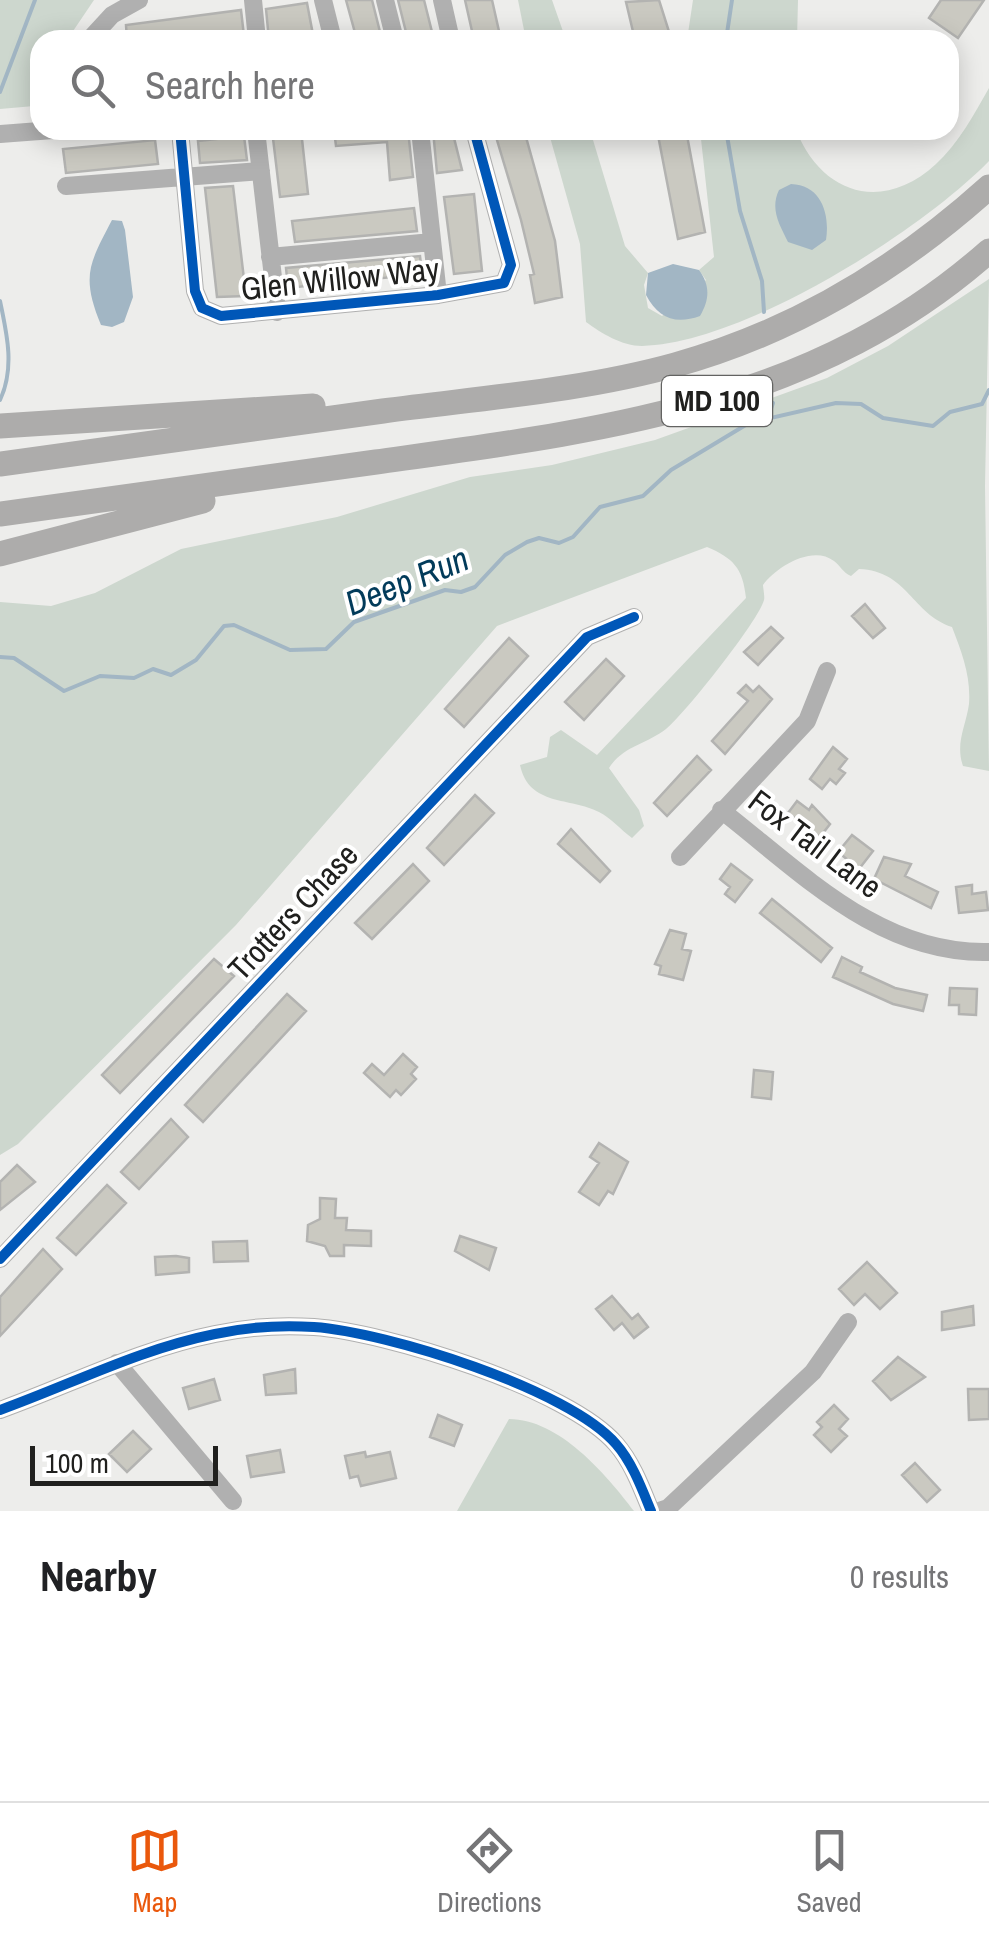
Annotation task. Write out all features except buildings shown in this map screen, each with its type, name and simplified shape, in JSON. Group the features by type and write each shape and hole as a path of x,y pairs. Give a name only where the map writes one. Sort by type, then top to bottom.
{"highway":[{"name":"MD 100","path":"0,464 478,398 673,366 769,332 903,258 989,187"},
{"name":"MD 100","path":"0,514 626,425 738,394 833,355 885,326 989,251"},
{"path":"0,426 478,398"},
{"path":"0,554 115,521 410,457"}],"street":[{"path":"98,30 112,15 139,0"},
{"path":"253,0 256,30"},
{"path":"323,0 330,30"},
{"path":"385,0 392,30"},
{"path":"442,0 449,30"},
{"path":"0,134 30,132"},
{"name":"Glen Willow Way","path":"181,140 195,292 202,308 220,316 494,288 509,276 511,265 477,140"},
{"path":"257,140 276,312"},
{"path":"421,140 438,295"},
{"path":"66,186 261,171"},
{"path":"270,258 432,242"},
{"name":"Trotters Chase","path":"0,1259 587,638 634,617"},
{"path":"680,857 807,721 826,671"},
{"name":"Fox Tail Lane","path":"721,810 864,920 918,943 989,952"},
{"path":"0,1410 176,1343 251,1329 314,1327 387,1340 501,1379 576,1413 616,1444 655,1511 668,1508 813,1372 848,1322"},
{"path":"117,1363 233,1501"}],"shaded area":[{"path":"0,0 94,0 74,30 30,30 30,106 0,109"},
{"path":"518,0 552,0 562,30 524,30"},
{"path":"693,0 798,0 797,30 688,30"},
{"path":"989,88 989,161 920,220 778,305 683,340 642,346 612,338 586,322 580,244 551,140 593,140 625,246 648,273 644,285 648,308 662,316 706,280 699,270 714,257 701,140 801,140 821,170 838,182 856,190 875,192 916,179 936,164 959,140"},
{"path":"989,279 985,486 989,771 963,766 961,742 969,684 952,627 927,613 889,577 859,569 851,576 834,561 815,555 785,565 763,585 764,600 759,611 720,667 666,729 628,750 609,768 639,810 644,826 632,838 599,812 552,799 532,788 520,765 547,757 550,737 561,730 597,755 746,598 739,572 724,555 707,547 497,626 236,925 18,1144 0,1155 0,602 51,606 95,593 181,549 337,517 470,477 552,465 655,440 827,378 888,346"},
{"path":"509,1419 528,1421 563,1438 610,1481 634,1511 457,1511"}],"water":[{"path":"791,184 810,190 825,212 826,240 812,250 788,242 777,216 779,190"},
{"path":"112,220 122,221 125,230 133,297 124,322 112,327 101,325 91,294 90,271"},
{"path":"673,264 699,270 703,276 707,292 700,316 668,318 646,295 648,273"}],"waterway":[{"path":"0,92 35,0"},
{"path":"728,30 732,0"},
{"path":"728,140 740,211 762,281 764,312"},
{"path":"0,301 8,363 0,400"},
{"name":"Deep Run","path":"0,657 14,658 64,691 100,676 134,678 153,669 171,675 196,660 224,626 234,625 290,650 326,649 354,622 445,590 461,592 475,587 505,555 527,542 539,538 559,543 573,537 600,507 643,496 671,470 749,423 836,403 861,404 883,418 933,426 950,412 982,404 989,390"},
{"path":"768,417 773,403"}],"cycle path":[{"path":"181,140 195,291 202,308 221,316 438,295 504,283 511,265 477,140"},
{"path":"0,1259 587,637 634,617"},
{"path":"0,1410 133,1358 215,1334 277,1326 346,1331 474,1367 559,1403 592,1423 622,1451 651,1511"}]}
